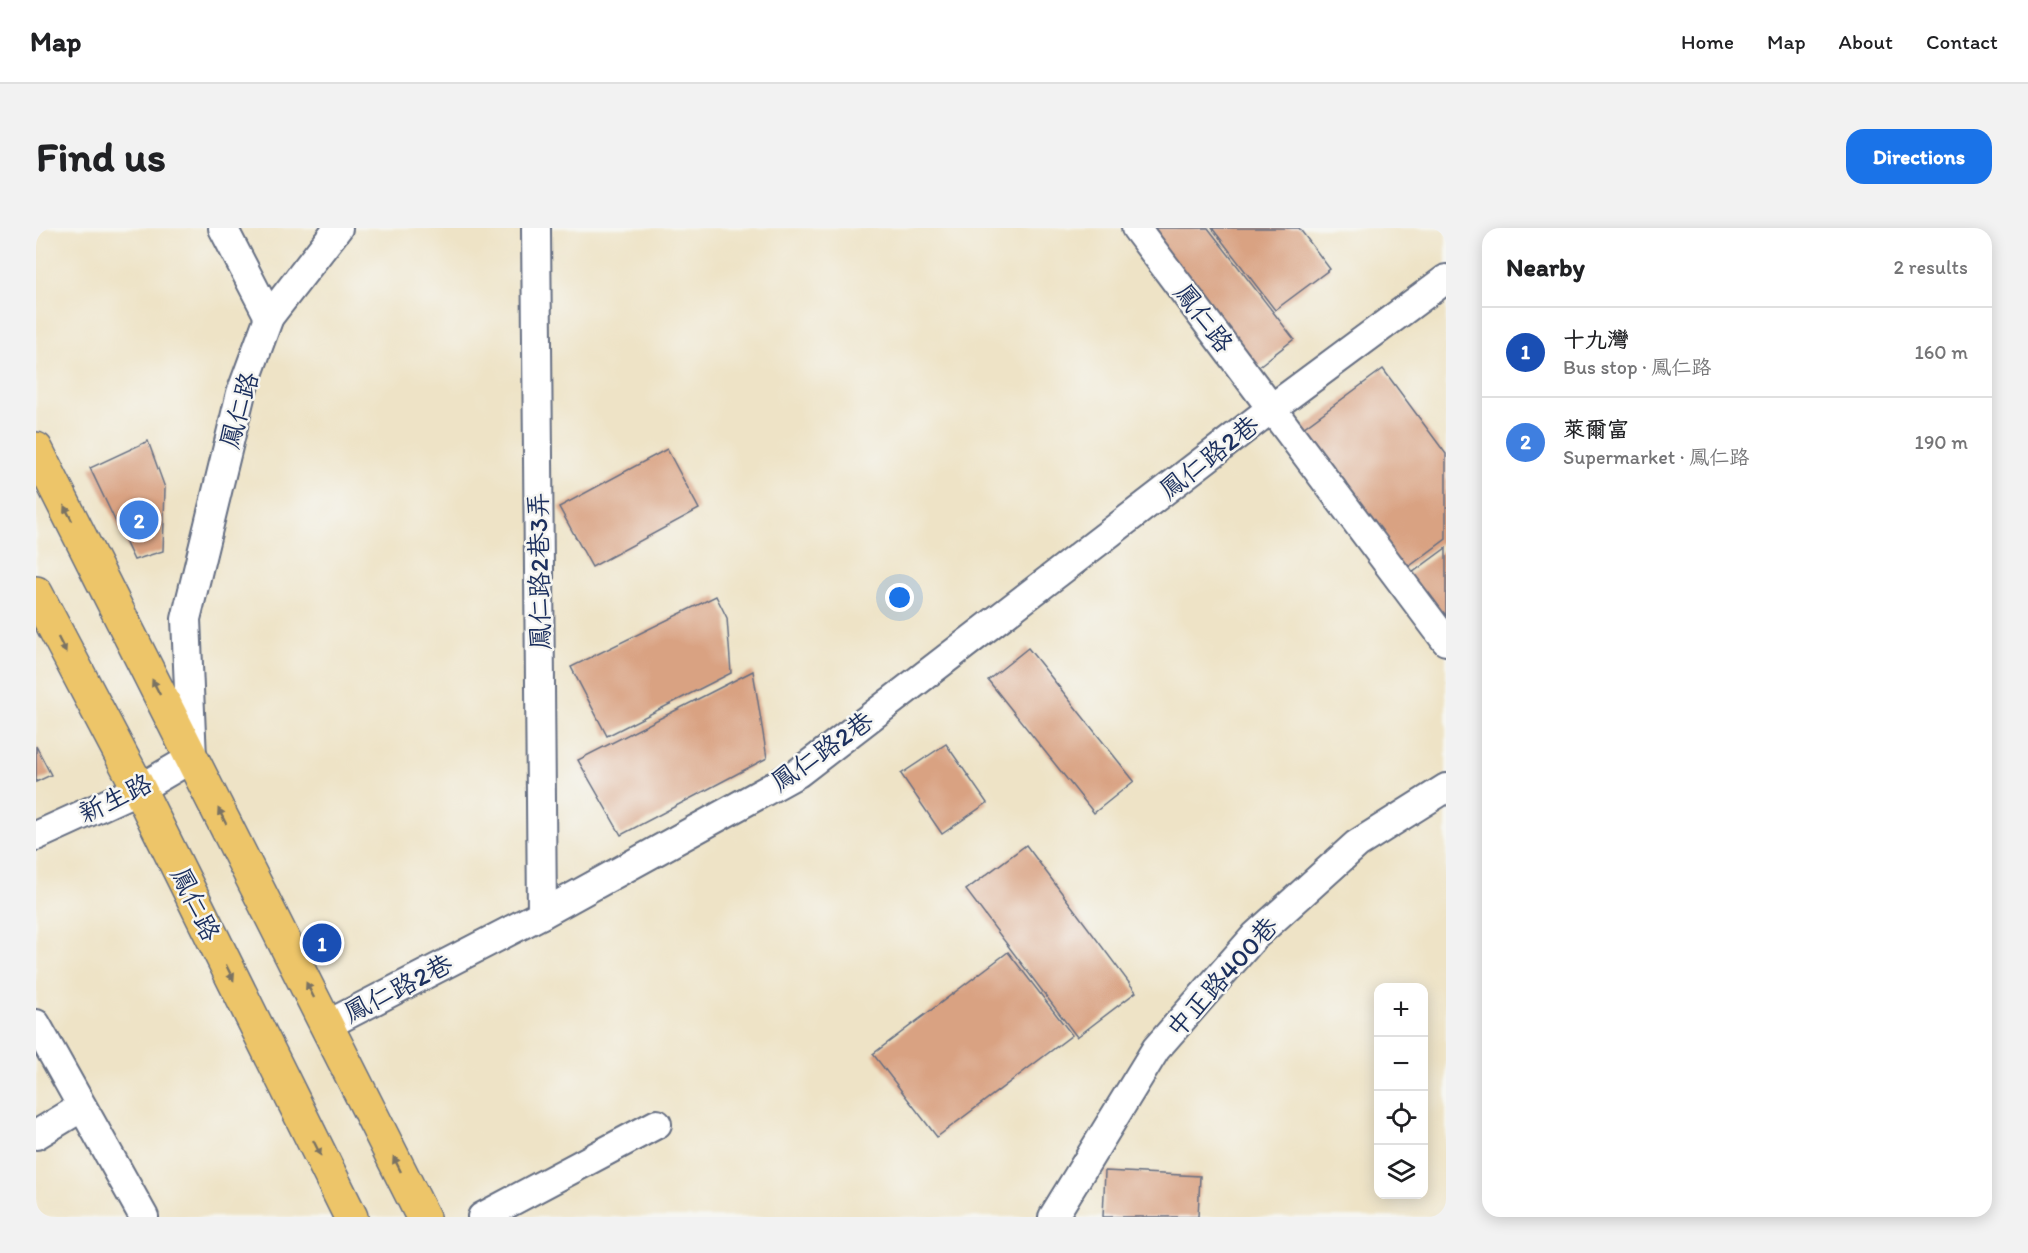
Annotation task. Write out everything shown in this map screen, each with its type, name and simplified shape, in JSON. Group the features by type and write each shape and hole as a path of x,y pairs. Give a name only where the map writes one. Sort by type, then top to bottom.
{"main road":[{"name":"鳳仁路","path":"36,449 423,1217"},
{"name":"鳳仁路","path":"36,592 138,789 351,1217"}],"street":[{"path":"223,228 269,317"},
{"name":"鳳仁路","path":"192,758 186,619 241,393 269,317 338,228"},
{"name":"鳳仁路2巷3弄","path":"536,228 542,914"},
{"name":"鳳仁路","path":"1136,228 1272,408"},
{"name":"鳳仁路2巷","path":"327,1025 542,914 798,773 1272,408 1446,279"},
{"name":"鳳仁路2巷","path":"1272,408 1446,641"},
{"name":"新生路","path":"36,836 138,789 192,758"},
{"name":"中正路400巷","path":"1053,1217 1156,1049 1255,936 1358,844 1446,788"},
{"path":"36,1024 144,1217"},
{"path":"36,1135 82,1107"},
{"path":"482,1217 657,1124"}],"building":[{"path":"1144,228 1208,228 1294,339 1254,370"},
{"path":"1212,228 1299,228 1330,269 1275,310"},
{"path":"1383,369 1446,454 1446,539 1403,571 1299,431"},
{"path":"148,441 165,488 163,551 134,560 90,468"},
{"path":"667,449 699,509 592,567 559,507"},
{"path":"1446,548 1446,627 1408,576"},
{"path":"716,596 727,618 731,673 607,736 571,667"},
{"path":"1028,648 1134,781 1094,813 988,680"},
{"path":"753,671 767,758 621,835 578,760"},
{"path":"946,744 987,803 942,834 901,774"},
{"path":"36,746 51,775 36,782"},
{"path":"1026,845 1136,992 1077,1037 966,890"},
{"path":"1008,952 1072,1035 937,1137 873,1054"},
{"path":"1105,1171 1200,1176 1198,1217 1103,1217"}],"place":[{"name":"萊爾富","path":"139,520"},
{"name":"十九灣","path":"322,943"}]}
